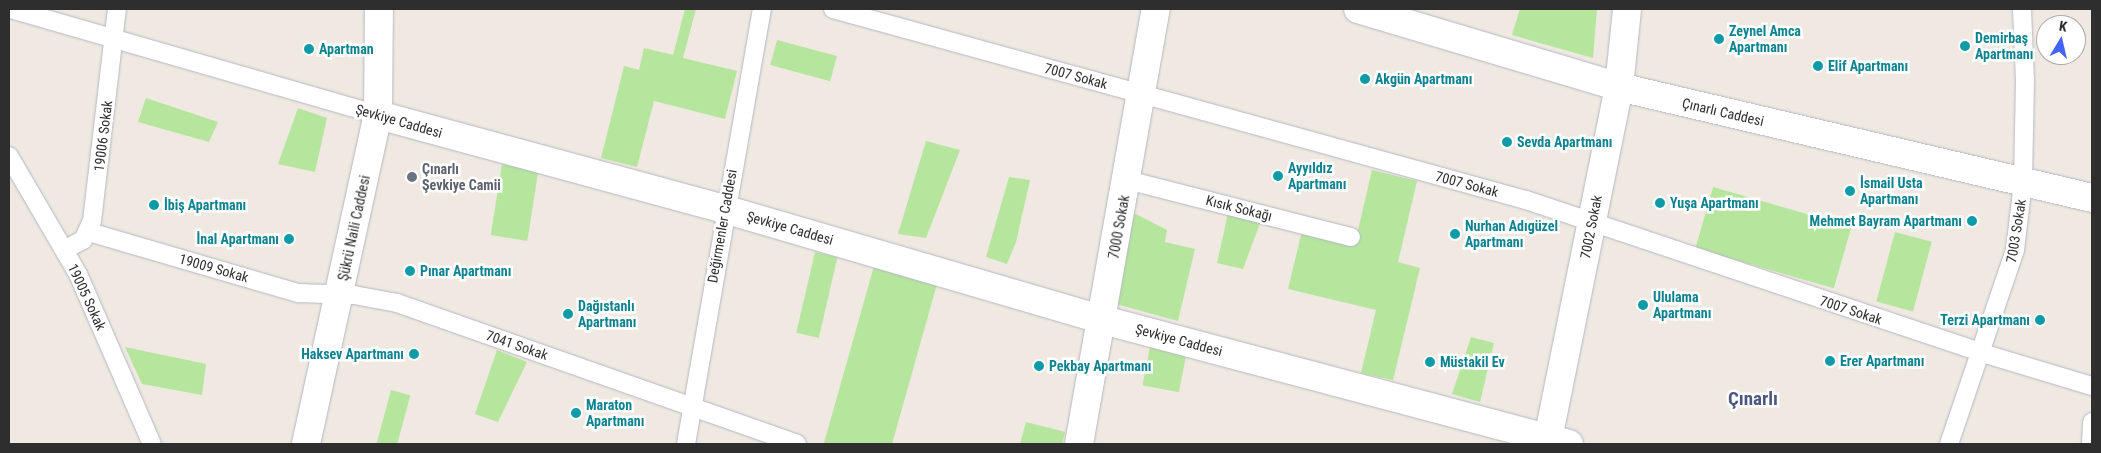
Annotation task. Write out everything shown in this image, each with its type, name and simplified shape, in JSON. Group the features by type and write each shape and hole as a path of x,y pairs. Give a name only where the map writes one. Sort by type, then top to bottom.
{"street":[{"name":"Şükrü Naili Caddesi","path":"310,443 378,115 379,9"},
{"name":"7000 Sokak","path":"1080,444 1156,9"},
{"name":"Çınarlı Caddesi","path":"1358,9 1619,87 2092,198"},
{"name":"7002 Sokak","path":"1555,442 1592,224 1619,87 1627,9"},
{"name":"Şevkiye Caddesi","path":"378,115 724,209 1103,320 1555,442"}],"lane":[{"name":"Şevkiye Caddesi","path":"12,9 116,37 378,115"},
{"name":"19006 Sokak","path":"89,232 116,37 117,9"},
{"name":"Değirmenler Caddesi","path":"686,444 724,209 762,9"},
{"name":"7007 Sokak","path":"833,9 1526,200 1592,224 1982,353 2092,386"},
{"name":"7003 Sokak","path":"1949,444 1982,353 2015,250 2023,183 2025,44 2022,9"},
{"name":"19005 Sokak","path":"9,156 64,250 152,444"},
{"name":"Kısık Sokağı","path":"1127,180 1351,237"},
{"path":"64,250 83,240 89,232"},
{"name":"19009 Sokak","path":"89,232 298,293 340,296"},
{"name":"7041 Sokak","path":"340,296 370,297 397,303 797,444"},
{"path":"2091,444 2092,422"}],"green space":[{"path":"685,9 696,9 683,58 737,71 725,119 654,101 637,167 601,158 624,66 639,70 644,48 673,55"},
{"path":"1520,9 1597,9 1593,58 1512,35"},
{"path":"777,40 837,56 830,81 770,65"},
{"path":"146,98 218,122 209,142 138,122"},
{"path":"298,108 327,118 315,172 278,164"},
{"path":"926,141 960,150 926,238 898,234"},
{"path":"502,164 539,170 527,241 491,235"},
{"path":"1372,170 1417,181 1398,262 1420,268 1393,380 1361,373 1376,310 1288,289 1302,231 1355,243"},
{"path":"1009,177 1030,180 1016,242 1007,264 986,257"},
{"path":"1713,187 1851,227 1834,288 1695,249"},
{"path":"1229,209 1262,218 1243,269 1217,263"},
{"path":"1134,213 1167,230 1165,242 1195,249 1178,321 1116,304"},
{"path":"1895,232 1932,242 1913,311 1876,302"},
{"path":"815,252 837,257 819,338 796,333"},
{"path":"874,266 937,284 892,444 827,444 824,443"},
{"path":"1471,337 1494,343 1480,402 1452,394"},
{"path":"125,347 206,364 202,395 142,384"},
{"path":"1150,347 1186,354 1179,392 1143,385"},
{"path":"497,350 527,362 498,422 475,414"},
{"path":"391,390 410,395 397,444 377,444"},
{"path":"1026,422 1065,432 1062,444 1020,444"}],"place":[{"name":"Zeynel Amca Apartmanı","path":"1719,39"},
{"name":"Demirbaş Apartmanı","path":"1965,46"},
{"name":"Apartman","path":"309,49"},
{"name":"Elif Apartmanı","path":"1818,66"},
{"name":"Akgün Apartmanı","path":"1365,79"},
{"name":"Sevda Apartmanı","path":"1507,142"},
{"name":"Ayyıldız Apartmanı","path":"1278,176"},
{"name":"Çınarlı Şevkiye Camii","path":"412,177"},
{"name":"İsmail Usta Apartmanı","path":"1850,191"},
{"name":"Yuşa Apartmanı","path":"1660,203"},
{"name":"İbiş Apartmanı","path":"154,205"},
{"name":"Mehmet Bayram Apartmanı","path":"1972,221"},
{"name":"Nurhan Adıgüzel Apartmanı","path":"1455,234"},
{"name":"İnal Apartmanı","path":"289,239"},
{"name":"Pınar Apartmanı","path":"410,271"},
{"name":"Ululama Apartmanı","path":"1643,305"},
{"name":"Dağıstanlı Apartmanı","path":"568,314"},
{"name":"Terzi Apartmanı","path":"2040,320"},
{"name":"Haksev Apartmanı","path":"414,354"},
{"name":"Erer Apartmanı","path":"1830,361"},
{"name":"Müstakil Ev","path":"1430,362"},
{"name":"Pekbay Apartmanı","path":"1039,366"},
{"name":"Maraton Apartmanı","path":"576,413"}],"district":[{"name":"Çınarlı","path":"1753,399"}]}
